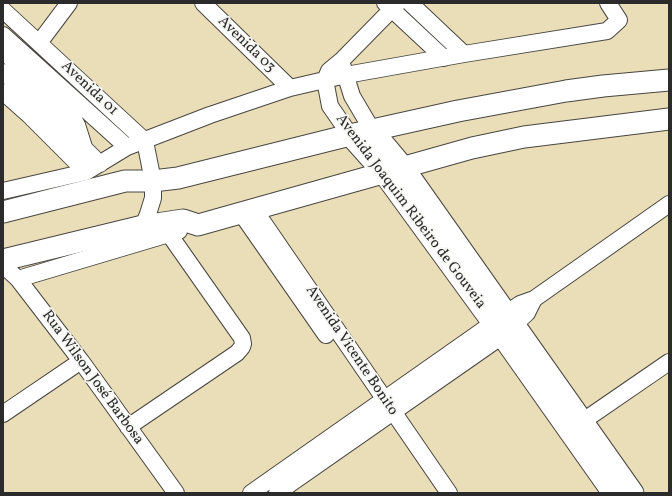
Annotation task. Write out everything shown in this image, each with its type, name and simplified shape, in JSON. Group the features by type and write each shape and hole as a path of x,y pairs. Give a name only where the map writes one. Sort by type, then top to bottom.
{"main road":[{"path":"3,212 125,181 153,181 178,178 350,135 458,111 603,86 669,80"},
{"path":"3,260 143,226 183,220 198,225 403,166 472,148 524,137 669,119"},
{"name":"Avenida Joaquim Ribeiro de Gouveia","path":"372,130 403,166 504,324 576,426 633,493"},
{"name":"Avenida Joaquim Ribeiro de Gouveia","path":"350,135 383,172 504,324"},
{"name":"Avenida Joaquim Ribeiro de Gouveia","path":"576,426 613,493"}],"street":[{"path":"39,43 69,3"},
{"name":"Avenida 03","path":"202,3 290,88"},
{"path":"410,3 464,54"},
{"path":"3,191 86,172 127,148 210,115 290,88 325,80 329,71 343,68 444,58 607,32 619,20 608,3"},
{"path":"343,68 392,5 444,58"},
{"name":"Avenida 01","path":"3,10 145,141"},
{"path":"3,35 9,51 71,114 77,125 84,149"},
{"path":"9,51 127,148"},
{"name":"Avenida Joaquim Ribeiro de Gouveia","path":"343,68 352,96 372,130"},
{"path":"3,72 86,172"},
{"name":"Avenida Joaquim Ribeiro de Gouveia","path":"325,80 330,106 350,135"},
{"path":"3,92 34,110 84,149 100,164"},
{"path":"143,226 152,204 154,192 145,141"},
{"path":"384,409 433,364 504,324 527,313 534,299 669,204"},
{"name":"Avenida Vicente Bonito","path":"248,211 384,409 436,493"},
{"path":"18,279 198,225"},
{"path":"128,427 237,353 243,344 242,338 169,234"},
{"name":"Rua Wilson José Barbosa","path":"3,266 18,279 81,361 176,493"},
{"path":"264,491 384,409 443,378 504,324"},
{"path":"3,414 81,361"},
{"path":"576,426 669,362"},
{"path":"433,364 443,378"},
{"name":"Avenida Vicente Bonito","path":"384,409 449,493"}]}
